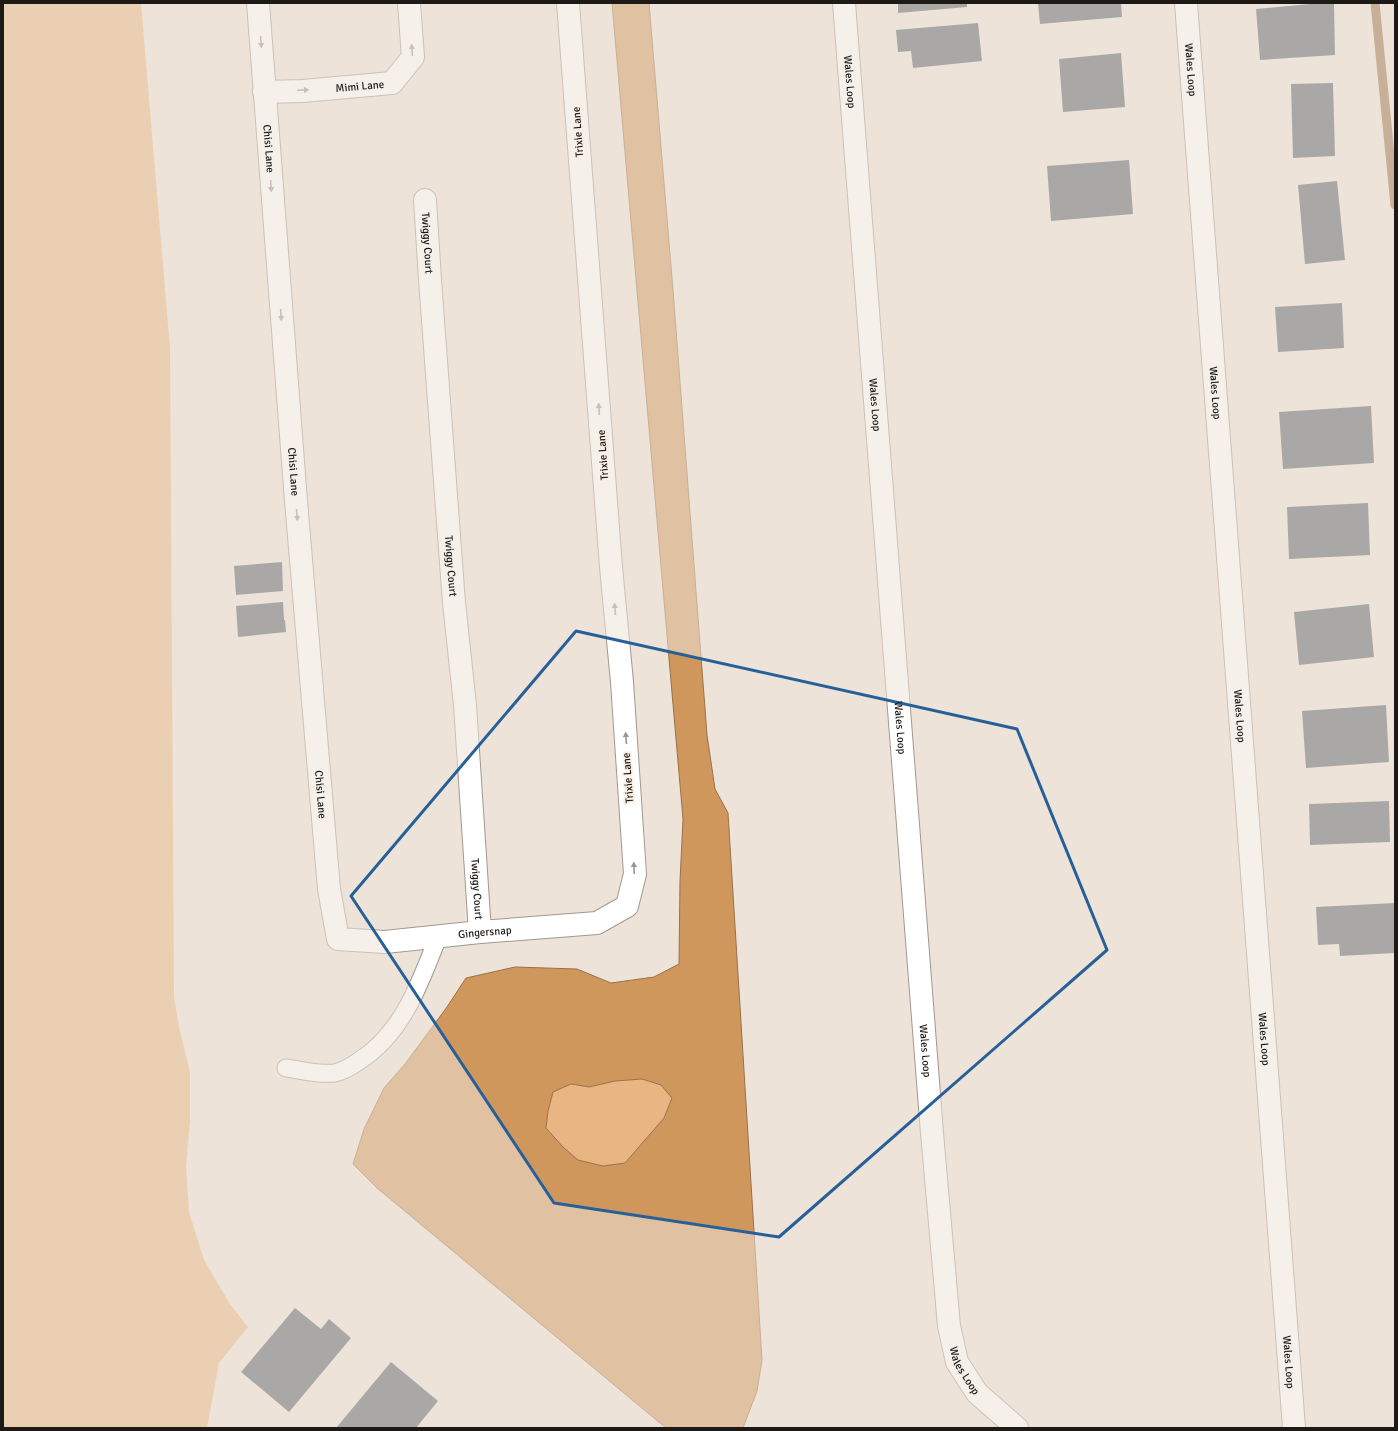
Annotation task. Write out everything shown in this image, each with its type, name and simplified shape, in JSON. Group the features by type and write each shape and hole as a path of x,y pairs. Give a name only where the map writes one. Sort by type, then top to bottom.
{"street":[{"name":"Chisi Lane","path":"258,3 296,502 327,874 338,939"},
{"name":"Mimi Lane","path":"264,92 392,83 413,57 409,3"},
{"name":"Trixie Lane","path":"568,3 611,567 622,682 635,874 627,906"},
{"name":"Wales Loop","path":"844,3 931,1117 949,1326 958,1362 977,1393 1017,1428"},
{"name":"Wales Loop","path":"1186,3 1294,1428"},
{"name":"Twiggy Court","path":"425,200 454,603 465,705 480,932"},
{"name":"Gingersnap","path":"338,939 385,942 480,932 597,923 627,906"}],"lane":[{"path":"286,1068 317,1073 335,1073 351,1067 371,1054 400,1021 423,974 438,937"}],"highlighted area":[{"path":"576,631 1017,729 1107,950 779,1237 554,1203 351,896"}],"shaded area":[{"path":"3,3 141,3 170,348 174,997 179,1027 190,1072 190,1121 186,1167 189,1212 204,1260 230,1304 248,1327 219,1363 207,1428 3,1428"},
{"path":"612,3 649,3 673,290 707,735 715,789 728,813 762,1360 757,1391 743,1428 666,1428 377,1188 353,1164 364,1129 384,1088 405,1064 447,1007 466,978 515,967 577,969 611,983 654,977 679,964 680,881 683,819","holes":["642,1079 661,1085 672,1098 664,1118 625,1163 603,1166 578,1160 563,1147 546,1128 548,1111 553,1092 571,1084 589,1087 615,1081"]},
{"path":"642,1079 661,1085 672,1098 664,1118 625,1163 603,1166 578,1160 563,1147 546,1128 548,1111 553,1092 571,1084 589,1087 615,1081"}],"building":[{"path":"898,3 967,3 967,7 898,13"},
{"path":"1038,3 1121,3 1122,17 1040,24"},
{"path":"1334,3 1335,55 1260,60 1256,9"},
{"path":"978,23 982,61 913,68 911,51 898,52 896,30"},
{"path":"1121,53 1125,107 1063,112 1059,59"},
{"path":"1333,83 1335,156 1293,158 1291,84"},
{"path":"1129,160 1133,214 1051,221 1047,166"},
{"path":"1337,181 1345,260 1305,264 1298,185"},
{"path":"1342,303 1344,348 1278,352 1275,307"},
{"path":"1371,406 1374,463 1283,469 1279,412"},
{"path":"1368,503 1370,555 1289,559 1287,507"},
{"path":"282,562 283,591 236,595 234,566"},
{"path":"283,602 286,632 238,637 236,606"},
{"path":"1369,604 1374,657 1299,665 1294,612"},
{"path":"1386,705 1389,762 1306,768 1302,711"},
{"path":"1389,801 1390,842 1310,845 1309,804"},
{"path":"1395,903 1395,953 1340,956 1339,944 1318,945 1316,907"},
{"path":"295,1308 321,1329 329,1319 351,1338 289,1412 241,1372"},
{"path":"391,1362 438,1401 416,1428 336,1428"}],"waterway":[{"path":"1375,3 1395,205"}]}
